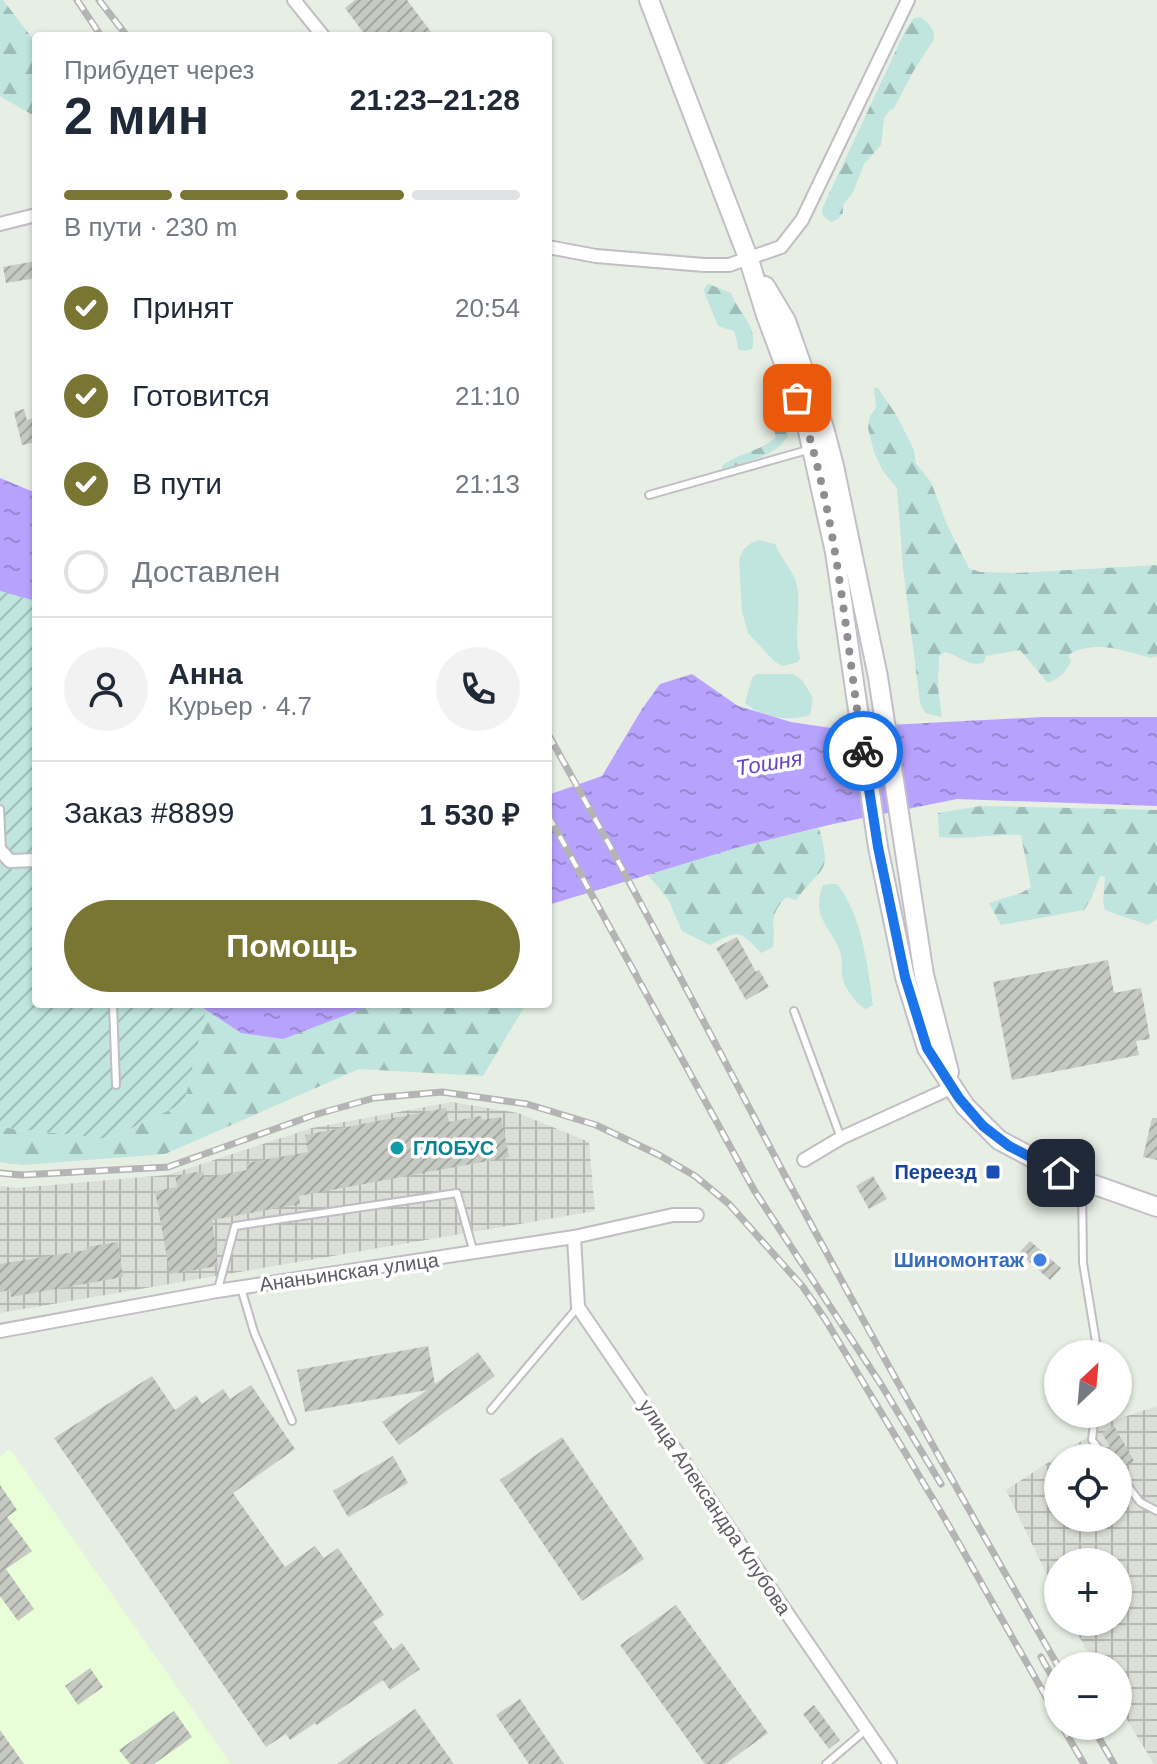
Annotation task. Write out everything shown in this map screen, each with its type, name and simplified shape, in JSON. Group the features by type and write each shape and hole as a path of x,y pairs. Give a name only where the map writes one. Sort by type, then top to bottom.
{"main road":[{"path":"649,0 749,260 813,449 835,552 878,847 915,1015 927,1048 974,1117 999,1140 1031,1159 1082,1181 1157,1207"},
{"path":"749,260 786,321 824,428 878,677 927,986 953,1087"}],"street":[{"path":"294,0 320,32"},
{"path":"552,248 596,256 729,265 781,247 802,220 908,0"},
{"path":"0,224 32,216"},
{"path":"1,850 10,861 32,860"},
{"path":"804,1160 841,1138 953,1087"},
{"name":"Ананьинская улица","path":"0,1331 217,1291 574,1237 673,1215 697,1215"},
{"path":"574,1237 578,1307"},
{"name":"улица Александра Клубова","path":"578,1307 890,1764"}],"lane":[{"path":"649,495 813,449"},
{"path":"0,809 1,850"},
{"path":"113,1008 116,1085"},
{"path":"794,1011 841,1138"},
{"path":"1082,1181 1083,1263 1097,1340"},
{"path":"217,1291 235,1226 368,1206 457,1193 474,1253"},
{"path":"241,1288 254,1332 292,1421"},
{"path":"491,1410 578,1307"},
{"path":"1132,1491 1140,1502 1157,1511"},
{"path":"826,1764 867,1729"}],"shaded area":[{"path":"452,1102 518,1113 589,1142 595,1211 0,1313 0,1186 17,1188 168,1175 312,1128"},
{"path":"1157,1406 1157,1764 1154,1764 1132,1728 1132,1652 1088,1652 1079,1636 1132,1636 1132,1548 1044,1548 1044,1569 1006,1490 1044,1465 1044,1532 1132,1532 1132,1444 1077,1444 1101,1428 1132,1428 1132,1414"},
{"path":"10,1449 231,1764 0,1764 0,1456"}],"green space":[{"path":"0,0 3,0 32,38 32,115 0,96"},
{"path":"921,17 934,33 933,41 894,108 884,119 881,145 864,164 853,192 843,205 843,213 831,222 823,216 822,209 906,29 914,18"},
{"path":"708,284 731,293 753,334 752,349 739,349 734,331 718,326 705,294"},
{"path":"877,387 897,416 914,450 916,464 931,482 947,525 969,568 980,572 1018,573 1157,565 1157,656 1152,658 1099,647 1078,650 1068,655 1071,661 1065,671 1048,683 1020,650 986,656 983,663 977,664 945,652 939,656 938,687 942,717 925,713 920,703 903,568 897,488 883,471 868,428 870,416 876,408 874,389"},
{"path":"771,391 777,394 785,410 782,417 788,436 767,454 722,470 728,462 764,446 776,437 765,400 766,394"},
{"path":"759,540 775,544 797,588 800,658 798,662 783,666 775,662 748,633 742,611 739,560 743,550"},
{"path":"0,591 32,600 32,1008 206,1010 184,1103 108,1139 0,1127"},
{"path":"756,674 793,674 802,680 813,698 810,715 776,717 751,708 745,703"},
{"path":"981,806 1157,810 1157,919 1148,925 1105,910 1105,877 1100,876 1084,910 1001,925 989,903 1031,887 1021,835 939,837 938,813"},
{"path":"819,828 825,855 822,869 796,900 786,897 780,904 774,916 773,947 761,953 738,934 710,945 682,931 668,899 647,874 736,848"},
{"path":"837,884 858,926 866,958 873,1005 866,1009 844,984 840,953 820,912 823,885"},
{"path":"364,1008 524,1008 483,1076 359,1069 165,1154 22,1165 0,1162 0,1127 108,1139 184,1103 206,1010 241,1033 283,1038"}],"water":[{"path":"0,478 32,491 32,600 0,591"},
{"name":"Тошня","path":"692,674 738,706 791,722 831,728 1043,717 1157,717 1157,806 957,799 833,824 736,848 552,904 552,794 602,776 660,684"},
{"path":"203,1008 364,1008 283,1039 241,1033"}],"building":[{"path":"355,0 407,0 431,32 363,32 345,8"},
{"path":"32,262 32,279 6,283 3,267"},
{"path":"24,409 27,420 32,418 32,443 22,445 14,412"},
{"path":"737,937 756,972 759,970 769,987 746,1000 716,948"},
{"path":"1108,960 1114,993 1141,988 1150,1039 1136,1041 1139,1055 1012,1080 993,982"},
{"path":"446,1108 449,1122 481,1116 482,1120 501,1117 509,1157 299,1196 300,1204 212,1220 218,1266 170,1274 155,1191 177,1187 175,1176 203,1171 204,1178 247,1170 246,1163 308,1152 305,1135"},
{"path":"1152,1118 1157,1118 1157,1160 1143,1157"},
{"path":"873,1176 887,1199 869,1209 856,1186"},
{"name":"Шиномонтаж","path":"1030,1241 1061,1268 1050,1280 1019,1253"},
{"path":"118,1242 123,1277 11,1297 10,1290 0,1292 0,1264"},
{"path":"428,1346 435,1384 478,1352 495,1376 399,1445 382,1422 427,1390 305,1412 297,1370"},
{"path":"152,1376 175,1410 196,1395 202,1404 223,1389 230,1399 251,1385 295,1449 233,1493 285,1567 315,1546 324,1558 338,1548 384,1615 373,1622 393,1650 402,1643 420,1669 390,1690 383,1680 317,1725 315,1723 290,1740 286,1734 266,1747 54,1438"},
{"path":"1115,1428 1124,1444 1108,1444 1102,1433"},
{"path":"562,1437 644,1559 582,1601 500,1480"},
{"path":"393,1456 408,1483 348,1517 333,1491"},
{"path":"0,1485 17,1510 7,1517 32,1551 6,1569 34,1609 18,1621 0,1596"},
{"path":"676,1605 768,1733 725,1764 705,1764 620,1645"},
{"path":"90,1668 103,1687 78,1705 65,1686"},
{"path":"520,1699 564,1764 529,1764 496,1715"},
{"path":"814,1705 840,1740 829,1749 803,1714"},
{"path":"415,1709 454,1764 337,1764"},
{"path":"174,1711 192,1737 154,1764 130,1764 119,1750"},
{"path":"0,1730 24,1764 0,1764"}],"railway":[{"path":"77,0 98,32"},
{"path":"99,0 124,32"},
{"path":"552,741 849,1295 1050,1652"},
{"path":"552,822 754,1190 882,1386 941,1484"},
{"path":"0,1173 21,1175 168,1167 314,1115 374,1098 442,1092 527,1104 596,1125 659,1155 695,1176 729,1204 803,1287 945,1519 1044,1693"},
{"path":"1041,1657 1044,1662"},
{"path":"1070,1740 1084,1764"},
{"path":"1100,1740 1114,1764"}],"way so far":[{"path":"797,398 823,488 835,552 863,751"}],"place":[{"name":"ГЛОБУС","path":"397,1148"},
{"name":"Переезд","path":"993,1172"},
{"name":"Шиномонтаж","path":"1040,1260"}],"route":[{"path":"863,751 878,847 905,977 927,1048 959,1098 983,1126 999,1140 1061,1173"}]}
